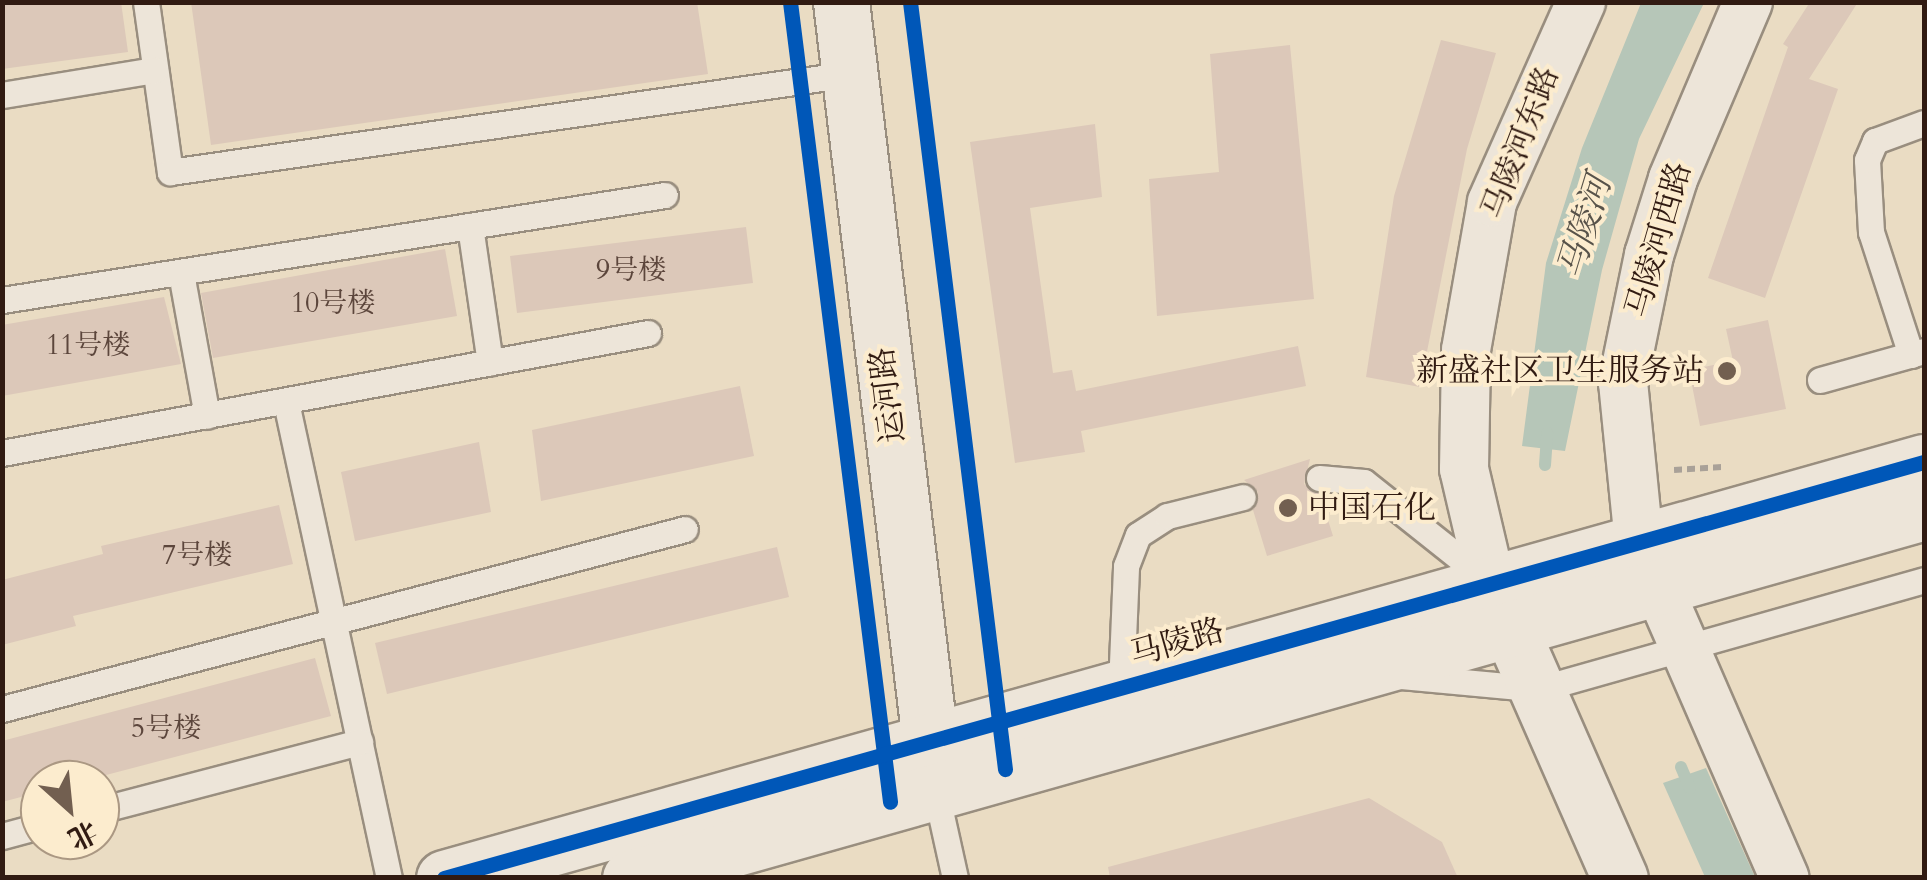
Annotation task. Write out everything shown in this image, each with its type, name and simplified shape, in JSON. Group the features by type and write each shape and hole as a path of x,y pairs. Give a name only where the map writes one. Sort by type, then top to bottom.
{"street":[{"name":"运河路","path":"841,2 933,764"},
{"name":"马陵河东路","path":"1500,605 1464,469 1466,350 1492,202 1581,2"},
{"name":"马陵河西路","path":"1748,2 1673,179 1648,255 1623,382 1648,564 1785,878"},
{"name":"马陵路","path":"630,878 933,764 1121,687 1500,605 1648,564 1924,462"},
{"name":"马陵路","path":"1648,564 1924,512"},
{"name":"马陵路","path":"444,878 933,764 1355,672 1500,605"},
{"path":"1500,605 1620,878"}],"lane":[{"path":"146,2 170,172 850,74"},
{"path":"2,96 154,70"},
{"path":"1820,380 1918,353 1872,232 1867,160 1875,141 1924,123"},
{"path":"2,300 665,196"},
{"path":"470,226 490,363"},
{"path":"181,273 207,416"},
{"path":"2,453 648,332"},
{"path":"286,402 389,878"},
{"path":"1319,478 1364,482 1500,605"},
{"path":"1121,687 1126,566 1138,535 1167,516 1243,497"},
{"path":"2,709 686,529"},
{"path":"1355,672 1539,690 1924,580"},
{"path":"120,805 360,742"},
{"path":"933,764 956,878"}],"water":[{"path":"1641,3 1704,3 1639,139 1602,270 1565,451 1522,446 1546,263 1582,148"},
{"path":"1706,768 1755,877 1705,877 1663,783"}],"building":[{"path":"2,2 121,2 128,52 2,69"},
{"path":"191,2 697,2 708,74 211,145"},
{"path":"1810,2 1858,2 1809,79 1838,89 1765,298 1708,278 1788,47 1783,44"},
{"path":"1441,40 1496,53 1467,149 1420,387 1366,377 1394,196"},
{"path":"1290,45 1314,299 1157,316 1149,179 1219,172 1210,54"},
{"path":"1095,124 1102,197 1030,208 1053,373 1072,370 1076,391 1298,346 1306,386 1081,431 1085,452 1015,463 970,142"},
{"path":"746,227 753,283 517,313 510,256"},
{"path":"445,249 457,316 213,358 201,293"},
{"path":"164,297 181,364 2,396 2,325"},
{"path":"1768,320 1786,409 1700,426 1689,370 1733,361 1726,329"},
{"path":"740,386 754,456 541,501 532,430"},
{"path":"479,442 491,512 355,541 341,472"},
{"name":"中国石化","path":"1310,459 1304,484 1320,494 1333,536 1267,556 1253,510 1258,492 1244,480"},
{"path":"279,505 293,564 73,616 76,626 2,645 2,580 103,554 101,546"},
{"path":"777,547 789,597 387,694 375,643"},
{"path":"315,658 331,716 120,771 120,760 20,760 20,797 2,802 2,741"},
{"path":"1369,798 1442,842 1458,878 1110,878 1108,867"}],"waterway":[{"name":"马陵河","path":"1545,465 1547,433"},
{"name":"马陵河","path":"1681,767 1690,788"}],"cycle path":[{"path":"790,2 890,802"},
{"path":"910,2 1005,769"},
{"path":"444,878 1924,462"}],"place":[{"name":"新盛社区卫生服务站","path":"1727,371"},
{"name":"中国石化","path":"1288,508"}]}
